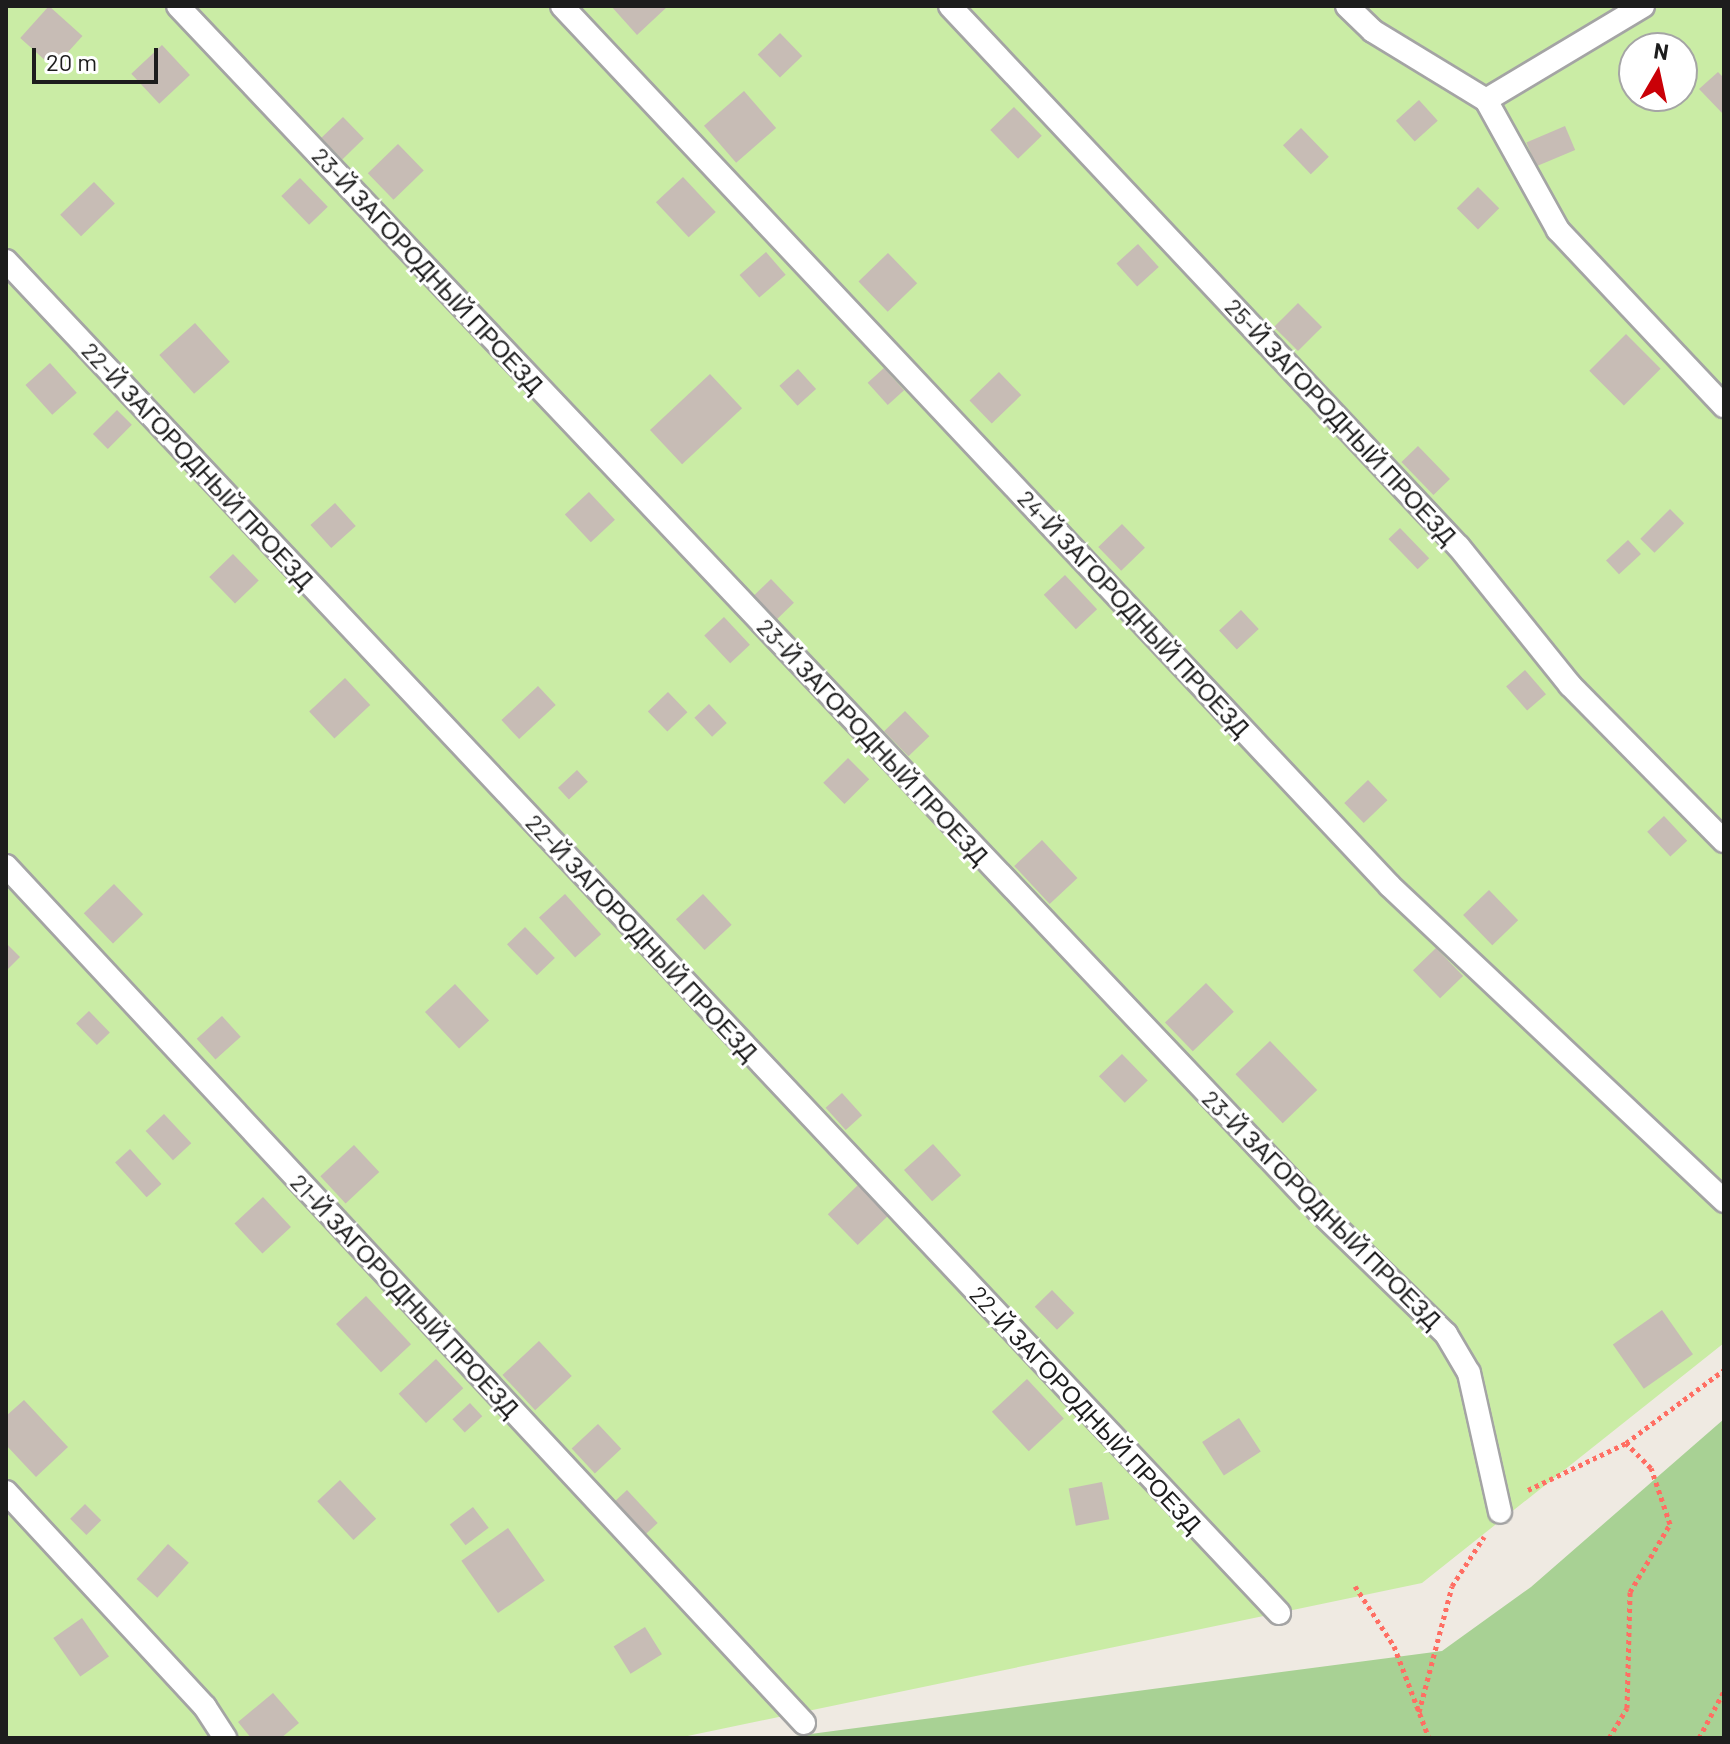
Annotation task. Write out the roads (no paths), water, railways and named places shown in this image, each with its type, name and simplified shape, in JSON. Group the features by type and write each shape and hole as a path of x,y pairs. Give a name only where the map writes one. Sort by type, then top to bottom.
{"lane":[{"name":"23-Й ЗАГОРОДНЫЙ ПРОЕЗД","path":"178,6 1308,1200 1446,1334 1469,1373 1500,1512"},
{"name":"24-Й ЗАГОРОДНЫЙ ПРОЕЗД","path":"562,6 1390,886 1724,1201"},
{"name":"25-Й ЗАГОРОДНЫЙ ПРОЕЗД","path":"950,6 1459,547 1570,685 1724,841"},
{"path":"1347,6 1373,31 1486,100 1558,230 1724,406"},
{"path":"1486,100 1643,6"},
{"name":"22-Й ЗАГОРОДНЫЙ ПРОЕЗД","path":"6,261 1279,1613"},
{"name":"21-Й ЗАГОРОДНЫЙ ПРОЕЗД","path":"6,866 804,1723"},
{"path":"6,1492 205,1707 225,1738"}]}
